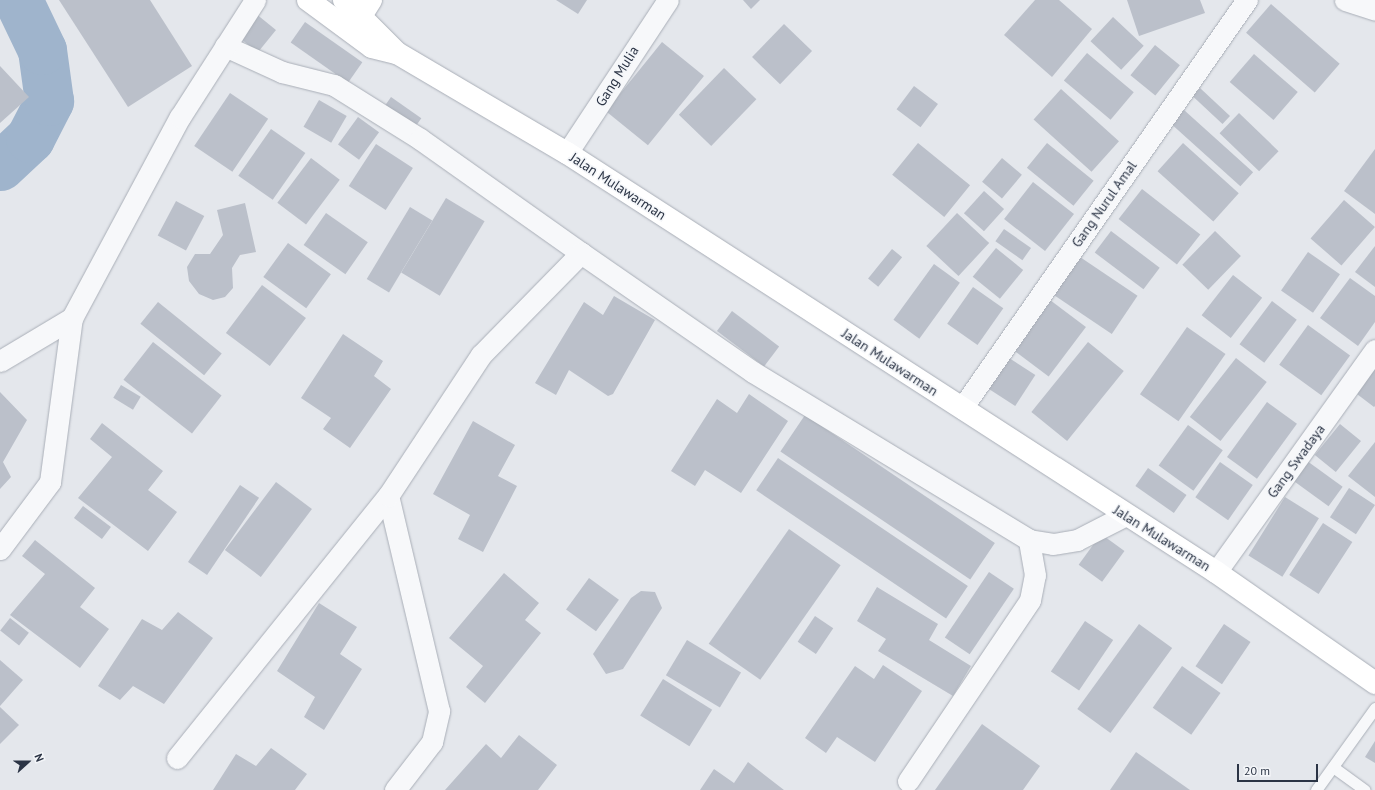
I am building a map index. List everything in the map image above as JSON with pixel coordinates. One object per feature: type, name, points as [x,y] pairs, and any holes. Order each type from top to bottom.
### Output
[{"type":"highway","name":"Jalan Mulawarman","points":[[308,0],[372,47],[397,53],[567,154],[962,408],[1124,516],[1216,572],[1375,684]]},
{"type":"highway","name":"Jalan Mulawarman","points":[[344,0],[366,8],[397,53]]},
{"type":"street","points":[[0,549],[50,482],[72,318],[180,117],[255,0]]},
{"type":"street","name":"Gang Mulia","points":[[567,154],[668,0]]},
{"type":"street","name":"Gang Nurul Amal","points":[[962,408],[1247,0]]},
{"type":"street","points":[[1345,0],[1375,10]]},
{"type":"street","points":[[226,46],[282,72],[334,85],[433,147],[580,253],[752,372],[1029,540],[1053,544],[1076,540],[1124,516]]},
{"type":"street","points":[[177,758],[388,496],[481,355],[580,253]]},
{"type":"street","points":[[0,361],[72,318]]},
{"type":"street","name":"Gang Swadaya","points":[[1216,572],[1375,350]]},
{"type":"street","points":[[388,496],[439,711],[432,742],[395,790]]},
{"type":"street","points":[[908,781],[1030,600],[1034,575],[1029,540]]},
{"type":"lane","points":[[1316,790],[1375,708]]},
{"type":"lane","points":[[1333,767],[1365,790]]},
{"type":"building","points":[[59,0],[150,0],[192,66],[128,107]]},
{"type":"building","points":[[556,0],[587,0],[578,14]]},
{"type":"building","points":[[743,0],[760,0],[751,9]]},
{"type":"building","points":[[1035,0],[1059,0],[1092,29],[1052,77],[1004,35]]},
{"type":"building","points":[[1127,0],[1200,0],[1205,13],[1139,36]]},
{"type":"building","points":[[1271,4],[1340,64],[1315,92],[1246,33]]},
{"type":"building","points":[[255,13],[276,30],[258,53],[237,36]]},
{"type":"building","points":[[1113,17],[1144,46],[1121,70],[1090,41]]},
{"type":"building","points":[[305,22],[362,62],[348,83],[291,42]]},
{"type":"building","points":[[784,24],[812,51],[780,84],[752,57]]},
{"type":"building","points":[[662,42],[704,76],[648,145],[606,111]]},
{"type":"building","points":[[1155,45],[1180,65],[1155,95],[1130,75]]},
{"type":"building","points":[[1087,53],[1134,92],[1111,120],[1064,81]]},
{"type":"building","points":[[1254,54],[1298,92],[1273,120],[1230,82]]},
{"type":"building","points":[[0,66],[29,97],[0,123]]},
{"type":"building","points":[[724,68],[756,99],[711,146],[679,115]]},
{"type":"building","points":[[914,86],[938,104],[921,127],[897,109]]},
{"type":"building","points":[[1200,88],[1230,116],[1222,124],[1192,96]]},
{"type":"building","points":[[1061,89],[1119,141],[1092,172],[1034,119]]},
{"type":"building","points":[[230,93],[268,119],[232,172],[194,146]]},
{"type":"building","points":[[391,97],[421,118],[412,132],[381,111]]},
{"type":"building","points":[[319,100],[347,116],[331,143],[304,127]]},
{"type":"building","points":[[1184,110],[1253,172],[1240,186],[1171,124]]},
{"type":"building","points":[[1239,113],[1279,151],[1259,171],[1220,133]]},
{"type":"building","points":[[358,117],[379,132],[359,160],[338,145]]},
{"type":"building","points":[[271,129],[305,153],[273,200],[238,176]]},
{"type":"building","points":[[918,143],[970,185],[944,217],[892,175]]},
{"type":"building","points":[[1047,143],[1094,181],[1073,206],[1027,168]]},
{"type":"building","points":[[1183,143],[1239,193],[1213,221],[1158,171]]},
{"type":"building","points":[[376,144],[413,168],[386,210],[349,186]]},
{"type":"building","points":[[1375,149],[1375,214],[1344,191]]},
{"type":"building","points":[[311,158],[340,180],[306,224],[277,203]]},
{"type":"building","points":[[1002,158],[1022,175],[1002,198],[982,182]]},
{"type":"building","points":[[1033,182],[1074,214],[1045,251],[1004,219]]},
{"type":"building","points":[[1142,189],[1200,235],[1177,265],[1119,219]]},
{"type":"building","points":[[984,191],[1004,209],[984,231],[964,213]]},
{"type":"building","points":[[446,198],[485,221],[440,296],[401,273]]},
{"type":"building","points":[[1344,200],[1375,227],[1341,265],[1311,238]]},
{"type":"building","points":[[176,201],[204,216],[186,250],[158,235]]},
{"type":"building","points":[[245,203],[256,252],[240,255],[232,268],[233,288],[225,297],[213,300],[199,294],[189,281],[187,267],[195,254],[210,254],[223,235],[217,210]]},
{"type":"building","points":[[410,207],[432,220],[389,292],[367,279]]},
{"type":"building","points":[[326,213],[368,242],[345,274],[304,245]]},
{"type":"building","points":[[957,213],[989,243],[958,276],[926,246]]},
{"type":"building","points":[[1004,229],[1031,248],[1022,260],[995,241]]},
{"type":"building","points":[[1111,231],[1160,268],[1143,289],[1095,253]]},
{"type":"building","points":[[1215,231],[1241,256],[1208,290],[1182,265]]},
{"type":"building","points":[[288,243],[331,274],[306,308],[263,277]]},
{"type":"building","points":[[1375,246],[1375,287],[1355,272]]},
{"type":"building","points":[[996,248],[1023,270],[1000,299],[973,277]]},
{"type":"building","points":[[892,249],[902,257],[878,287],[868,279]]},
{"type":"building","points":[[1308,252],[1340,274],[1313,313],[1281,291]]},
{"type":"building","points":[[1077,255],[1138,296],[1112,334],[1051,293]]},
{"type":"building","points":[[934,264],[960,283],[919,339],[893,320]]},
{"type":"building","points":[[1233,275],[1262,298],[1231,338],[1202,315]]},
{"type":"building","points":[[1350,278],[1375,296],[1375,322],[1358,346],[1320,318]]},
{"type":"building","points":[[262,285],[306,318],[270,366],[226,333]]},
{"type":"building","points":[[973,287],[1003,308],[977,345],[947,324]]},
{"type":"building","points":[[614,296],[655,320],[613,394],[608,396],[569,370],[556,395],[535,383],[584,302],[603,315]]},
{"type":"building","points":[[1046,297],[1086,327],[1049,377],[1009,347]]},
{"type":"building","points":[[1272,301],[1297,320],[1264,363],[1240,344]]},
{"type":"building","points":[[158,302],[222,354],[204,375],[140,324]]},
{"type":"building","points":[[732,311],[779,347],[764,366],[717,331]]},
{"type":"building","points":[[1308,325],[1350,356],[1321,395],[1279,365]]},
{"type":"building","points":[[1187,327],[1226,354],[1178,421],[1140,394]]},
{"type":"building","points":[[343,334],[383,361],[374,376],[391,389],[350,448],[323,429],[331,418],[301,398]]},
{"type":"building","points":[[153,342],[222,396],[192,433],[123,380]]},
{"type":"building","points":[[1088,342],[1124,371],[1067,441],[1031,412]]},
{"type":"building","points":[[1006,356],[1035,375],[1015,406],[986,387]]},
{"type":"building","points":[[1236,358],[1267,382],[1221,441],[1190,417]]},
{"type":"building","points":[[1375,367],[1375,406],[1374,407],[1353,391]]},
{"type":"building","points":[[121,385],[141,397],[133,410],[113,398]]},
{"type":"building","points":[[0,392],[27,420],[3,462],[11,477],[0,489]]},
{"type":"building","points":[[749,394],[788,421],[741,493],[705,470],[695,486],[671,471],[717,399],[737,413]]},
{"type":"building","points":[[1267,402],[1297,424],[1257,479],[1227,457]]},
{"type":"building","points":[[805,415],[995,543],[970,580],[780,451]]},
{"type":"building","points":[[473,421],[515,445],[498,476],[517,486],[483,552],[458,539],[470,515],[433,494]]},
{"type":"building","points":[[102,423],[163,471],[148,490],[177,512],[148,551],[78,498],[112,457],[90,439]]},
{"type":"building","points":[[1340,424],[1361,441],[1336,472],[1315,455]]},
{"type":"building","points":[[1188,425],[1223,450],[1193,491],[1159,465]]},
{"type":"building","points":[[1375,442],[1375,497],[1348,476]]},
{"type":"building","points":[[778,458],[968,586],[946,618],[756,490]]},
{"type":"building","points":[[1303,458],[1343,487],[1329,506],[1289,477]]},
{"type":"building","points":[[1220,462],[1253,485],[1228,520],[1195,497]]},
{"type":"building","points":[[1148,468],[1187,495],[1174,513],[1135,486]]},
{"type":"building","points":[[276,482],[312,509],[261,577],[225,550]]},
{"type":"building","points":[[240,485],[259,498],[207,575],[188,562]]},
{"type":"building","points":[[1349,488],[1375,505],[1356,534],[1330,517]]},
{"type":"building","points":[[1285,497],[1319,518],[1282,577],[1248,556]]},
{"type":"building","points":[[83,506],[111,527],[102,539],[74,518]]},
{"type":"building","points":[[1323,523],[1352,542],[1319,594],[1289,575]]},
{"type":"building","points":[[789,529],[841,565],[760,680],[709,644]]},
{"type":"building","points":[[1101,534],[1124,551],[1102,582],[1079,565]]},
{"type":"building","points":[[35,540],[95,588],[80,607],[109,629],[80,668],[10,615],[45,574],[22,556]]},
{"type":"building","points":[[989,572],[1014,589],[970,654],[945,637]]},
{"type":"building","points":[[504,573],[539,603],[525,620],[541,633],[485,703],[466,687],[483,666],[449,638]]},
{"type":"building","points":[[589,578],[619,600],[596,631],[566,610]]},
{"type":"building","points":[[877,587],[938,624],[929,640],[971,666],[953,696],[878,651],[886,639],[857,621]]},
{"type":"building","points":[[641,591],[655,592],[662,608],[623,669],[606,674],[593,654],[631,598]]},
{"type":"building","points":[[319,603],[357,627],[340,654],[362,669],[324,730],[304,717],[315,697],[277,671]]},
{"type":"building","points":[[178,612],[213,638],[164,704],[133,686],[120,700],[98,686],[142,619],[162,630]]},
{"type":"building","points":[[815,616],[833,628],[816,654],[798,642]]},
{"type":"building","points":[[10,618],[29,633],[19,645],[0,631]]},
{"type":"building","points":[[1085,621],[1113,640],[1079,691],[1051,672]]},
{"type":"building","points":[[1139,624],[1172,648],[1110,733],[1077,709]]},
{"type":"building","points":[[1224,624],[1251,642],[1222,684],[1195,666]]},
{"type":"building","points":[[687,640],[741,672],[720,708],[666,675]]},
{"type":"building","points":[[0,660],[23,680],[0,706]]},
{"type":"building","points":[[883,665],[922,691],[875,762],[837,737],[826,753],[805,738],[855,666],[874,679]]},
{"type":"building","points":[[1182,666],[1221,693],[1191,735],[1153,708]]},
{"type":"building","points":[[663,679],[712,710],[689,746],[640,715]]},
{"type":"building","points":[[0,707],[19,725],[0,744]]},
{"type":"building","points":[[982,724],[1040,766],[1023,790],[935,790]]},
{"type":"building","points":[[519,735],[557,765],[538,790],[445,790],[486,744],[501,758]]},
{"type":"building","points":[[1375,741],[1375,763],[1365,757]]},
{"type":"building","points":[[271,748],[307,774],[295,790],[213,790],[236,754],[256,766]]},
{"type":"building","points":[[1136,752],[1190,790],[1110,790]]},
{"type":"building","points":[[748,762],[784,790],[700,790],[714,769],[734,783]]},
{"type":"waterway","points":[[0,166],[30,138],[49,101],[42,50],[18,0]]}]
